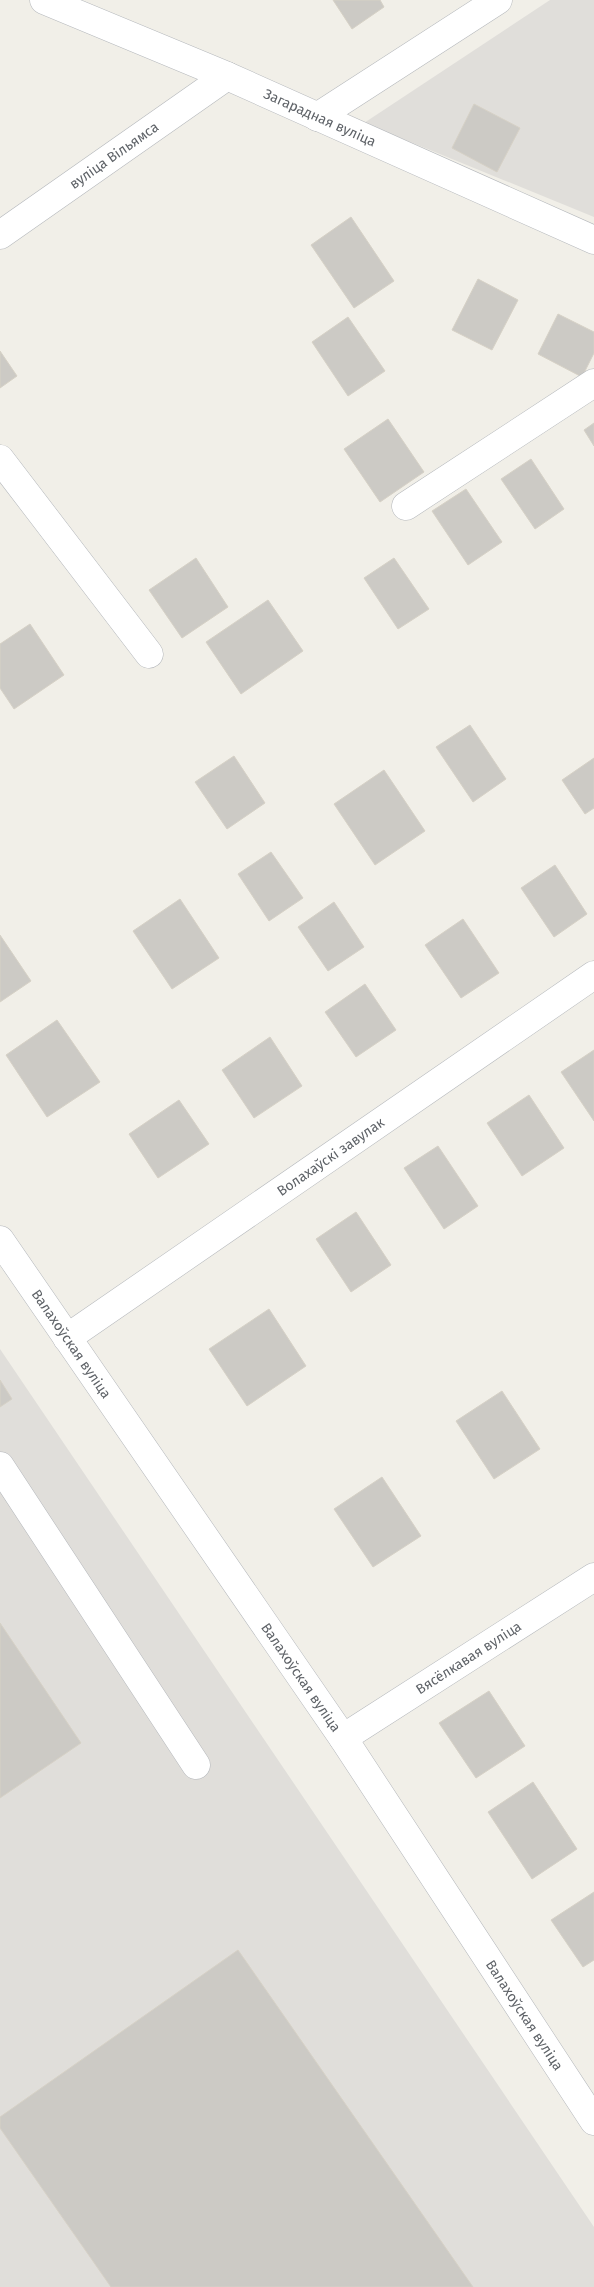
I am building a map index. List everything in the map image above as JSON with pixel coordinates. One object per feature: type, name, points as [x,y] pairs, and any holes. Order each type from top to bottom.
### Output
[{"type":"street","name":"Загарадная вуліца","points":[[44,0],[227,76],[594,240]]},
{"type":"street","points":[[317,117],[498,0]]},
{"type":"street","name":"вуліца Вільямса","points":[[0,234],[227,76]]},
{"type":"street","points":[[406,506],[594,383]]},
{"type":"street","points":[[0,459],[150,654]]},
{"type":"street","name":"Волахаўскі завулак","points":[[67,1338],[594,975]]},
{"type":"street","name":"Валахоўская вуліца","points":[[0,1240],[343,1738],[594,2121]]},
{"type":"street","points":[[0,1466],[196,1765]]},
{"type":"street","name":"Вясёлкавая вуліца","points":[[343,1738],[594,1577]]},
{"type":"shaded area","points":[[550,0],[594,0],[594,217],[364,123]]},
{"type":"shaded area","points":[[0,1349],[594,2227],[594,2287],[0,2287]]},
{"type":"building","points":[[333,0],[380,0],[384,7],[352,29]]},
{"type":"building","points":[[474,104],[520,128],[497,172],[452,148]]},
{"type":"building","points":[[351,217],[394,281],[354,308],[311,245]]},
{"type":"building","points":[[478,279],[518,300],[492,350],[452,330]]},
{"type":"building","points":[[558,314],[594,332],[594,353],[582,377],[538,354]]},
{"type":"building","points":[[348,317],[385,371],[348,396],[312,342]]},
{"type":"building","points":[[0,351],[17,376],[0,388]]},
{"type":"building","points":[[388,419],[424,472],[380,502],[344,449]]},
{"type":"building","points":[[594,423],[594,446],[584,430]]},
{"type":"building","points":[[531,459],[564,509],[535,529],[501,479]]},
{"type":"building","points":[[466,489],[502,542],[468,565],[432,511]]},
{"type":"building","points":[[196,558],[228,607],[182,638],[149,590]]},
{"type":"building","points":[[394,558],[429,609],[398,629],[364,578]]},
{"type":"building","points":[[268,600],[303,651],[241,694],[206,642]]},
{"type":"building","points":[[30,624],[64,675],[14,709],[0,688],[0,644]]},
{"type":"building","points":[[470,725],[506,779],[473,802],[436,747]]},
{"type":"building","points":[[234,756],[265,803],[227,829],[195,782]]},
{"type":"building","points":[[594,758],[594,808],[585,814],[562,780]]},
{"type":"building","points":[[384,770],[425,831],[375,865],[334,804]]},
{"type":"building","points":[[271,852],[303,898],[269,921],[238,874]]},
{"type":"building","points":[[555,865],[587,914],[554,937],[521,888]]},
{"type":"building","points":[[180,899],[219,958],[172,989],[133,931]]},
{"type":"building","points":[[334,902],[364,947],[328,971],[298,927]]},
{"type":"building","points":[[463,919],[499,973],[461,998],[425,945]]},
{"type":"building","points":[[0,935],[31,981],[0,1002]]},
{"type":"building","points":[[365,984],[396,1030],[356,1057],[325,1012]]},
{"type":"building","points":[[57,1020],[100,1082],[47,1117],[6,1055]]},
{"type":"building","points":[[270,1037],[302,1086],[254,1118],[222,1070]]},
{"type":"building","points":[[594,1050],[594,1121],[561,1072]]},
{"type":"building","points":[[529,1095],[564,1148],[522,1176],[487,1123]]},
{"type":"building","points":[[179,1100],[209,1144],[158,1178],[129,1134]]},
{"type":"building","points":[[438,1146],[478,1206],[444,1229],[404,1168]]},
{"type":"building","points":[[356,1212],[391,1265],[351,1292],[316,1239]]},
{"type":"building","points":[[269,1309],[306,1366],[247,1406],[209,1349]]},
{"type":"building","points":[[0,1380],[12,1399],[0,1407]]},
{"type":"building","points":[[502,1391],[540,1449],[494,1479],[456,1421]]},
{"type":"building","points":[[382,1477],[421,1536],[373,1567],[334,1509]]},
{"type":"building","points":[[0,1623],[81,1743],[0,1798]]},
{"type":"building","points":[[489,1691],[525,1746],[476,1778],[439,1723]]},
{"type":"building","points":[[533,1782],[577,1849],[532,1879],[488,1812]]},
{"type":"building","points":[[594,1892],[594,1960],[583,1967],[551,1920]]},
{"type":"building","points":[[238,1950],[473,2287],[111,2287],[0,2128],[0,2117]]}]
